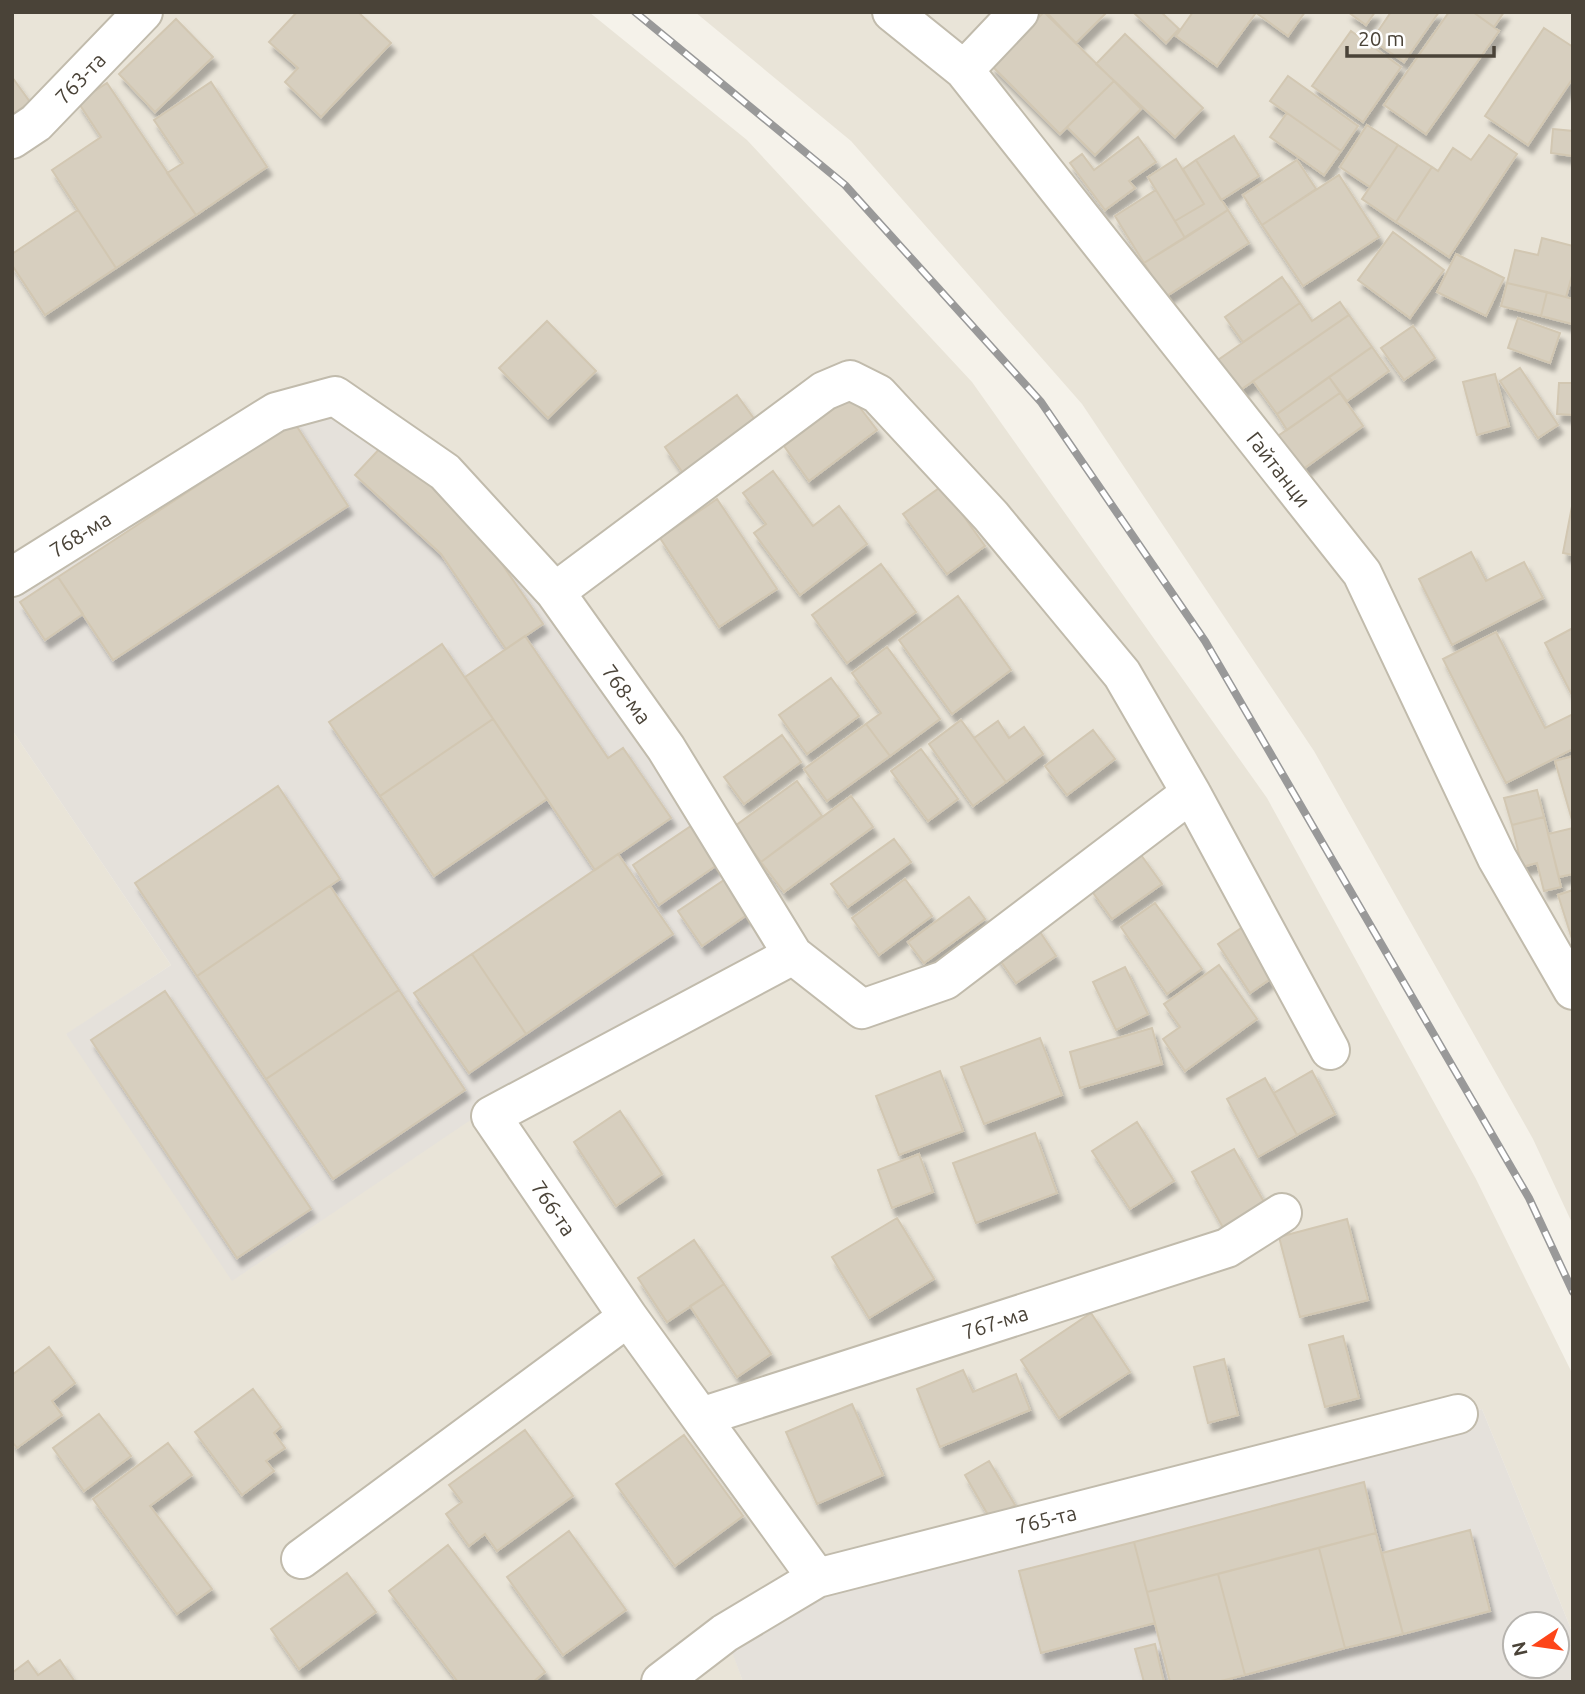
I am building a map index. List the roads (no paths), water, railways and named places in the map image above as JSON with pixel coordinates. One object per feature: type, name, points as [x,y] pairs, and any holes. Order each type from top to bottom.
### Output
[{"type":"street","name":"763-та","points":[[12,139],[36,122],[143,12]]},
{"type":"street","name":"Гайтанци","points":[[892,12],[964,69],[1362,573],[1497,858],[1573,990]]},
{"type":"street","points":[[964,69],[1019,12]]},
{"type":"street","points":[[555,592],[824,391],[850,380],[878,394],[962,485],[1122,674],[1191,793],[1330,1050]]},
{"type":"street","name":"768-ма","points":[[12,577],[276,412],[335,396],[445,472],[555,592],[666,748],[793,955],[862,1009],[945,980],[1191,793]]},
{"type":"street","name":"766-та","points":[[793,955],[491,1116],[628,1318],[817,1578]]},
{"type":"street","name":"767-ма","points":[[701,1417],[1227,1248],[1282,1213]]},
{"type":"street","points":[[301,1559],[628,1318]]},
{"type":"street","name":"765-та","points":[[661,1682],[725,1633],[817,1578],[1458,1414]]},
{"type":"railway","points":[[635,12],[845,185],[1041,402],[1205,641],[1529,1198],[1573,1292]]}]
